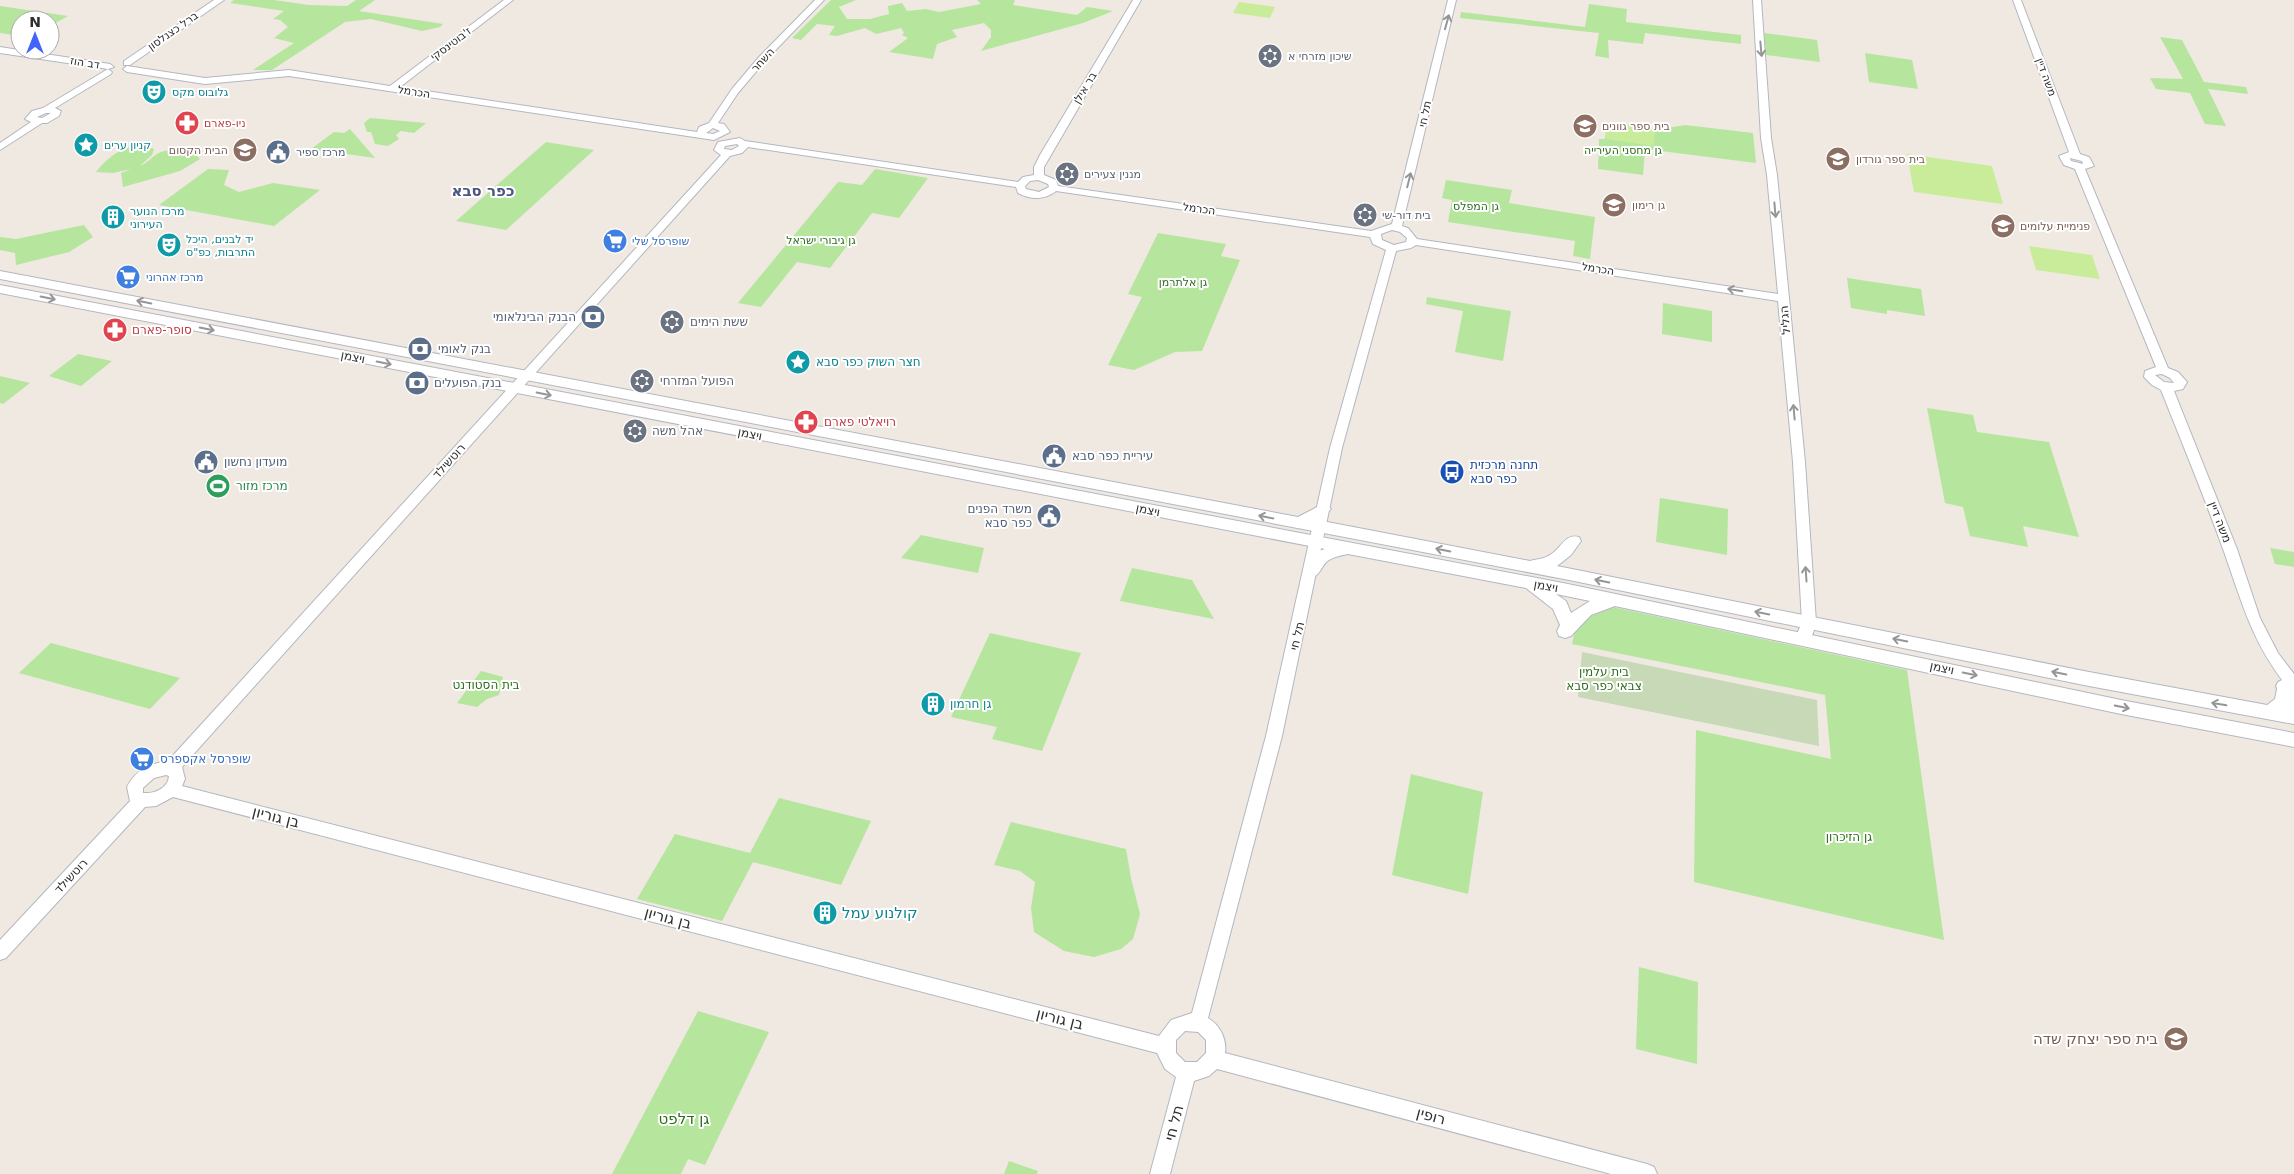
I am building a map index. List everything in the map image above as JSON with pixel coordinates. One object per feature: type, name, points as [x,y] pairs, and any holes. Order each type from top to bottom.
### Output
[{"type":"main road","name":"ויצמן","points":[[0,275],[1318,526],[1525,574],[1618,600],[2130,709],[2294,740]]},
{"type":"main road","name":"ויצמן","points":[[0,289],[1316,542],[1525,574],[1809,622],[2128,687],[2294,717]]},
{"type":"main road","points":[[1300,523],[1323,508]]},
{"type":"main road","points":[[1572,541],[1561,558],[1525,574],[1560,605],[1566,625],[1583,611],[1593,606],[1618,600]]},
{"type":"main road","points":[[1311,572],[1317,561],[1329,552],[1354,549]]},
{"type":"main road","points":[[2267,712],[2276,709],[2281,704],[2289,687]]},
{"type":"street","name":"ברל כצנלסון","points":[[127,66],[220,0]]},
{"type":"street","name":"ז'בוטינסקי","points":[[393,88],[509,0]]},
{"type":"street","name":"השחר","points":[[705,136],[702,129],[712,125],[724,105],[755,67],[820,0]]},
{"type":"street","name":"בר אילן","points":[[1039,177],[1039,167],[1042,161],[1137,0]]},
{"type":"street","name":"תל חי","points":[[1397,228],[1452,0]]},
{"type":"street","name":"הגליל","points":[[1757,0],[1766,138],[1772,175],[1799,462],[1809,622],[1807,632],[1802,639]]},
{"type":"street","name":"משה דיין","points":[[2017,0],[2075,155],[2086,159],[2090,164],[2087,167],[2079,167],[2163,370],[2154,371],[2150,374],[2152,380],[2166,387],[2220,523],[2253,618],[2289,687],[2294,710]]},
{"type":"street","name":"דב הוז","points":[[0,50],[112,70]]},
{"type":"street","points":[[35,121],[30,118],[33,114],[51,110],[112,70],[127,66]]},
{"type":"street","name":"הכרמל","points":[[127,66],[205,81],[289,73],[705,136]]},
{"type":"street","points":[[0,139],[35,121]]},
{"type":"street","points":[[0,147],[35,121]]},
{"type":"street","points":[[712,125],[721,126],[725,132],[740,142],[1020,185],[1027,179],[1039,177],[1049,179],[1054,188],[1048,193],[1036,196],[1026,194],[1020,188],[1020,185]]},
{"type":"street","points":[[705,136],[718,136],[725,132]]},
{"type":"street","points":[[705,136],[724,149]]},
{"type":"street","name":"רוטשילד","points":[[170,768],[527,375],[724,149],[741,150],[740,142]]},
{"type":"street","name":"הכרמל","points":[[1054,188],[1375,235]]},
{"type":"street","points":[[1385,228],[1397,228],[1409,233],[1412,241],[1407,246],[1392,248],[1377,242],[1375,235],[1385,228]]},
{"type":"street","name":"הכרמל","points":[[1412,241],[1783,298]]},
{"type":"street","name":"תל חי","points":[[1198,1023],[1274,736],[1311,572],[1318,526],[1336,448],[1392,248]]},
{"type":"street","points":[[170,768],[177,772],[178,777],[171,790],[151,801],[142,800],[136,797],[134,793],[139,781],[151,772],[170,768]]},
{"type":"street","name":"בן גוריון","points":[[171,790],[1165,1046]]},
{"type":"street","name":"רוטשילד","points":[[0,952],[142,800]]},
{"type":"street","points":[[1198,1023],[1207,1027],[1213,1033],[1217,1050],[1214,1059],[1204,1069],[1187,1072],[1172,1063],[1165,1046],[1168,1036],[1180,1024],[1198,1023]]},
{"type":"street","name":"רופין","points":[[1214,1059],[1647,1174]]},
{"type":"street","name":"תל חי","points":[[1160,1174],[1187,1072]]},
{"type":"green space","points":[[234,0],[274,0],[309,5],[347,6],[356,0],[375,0],[359,11],[443,24],[440,27],[422,31],[371,19],[345,22],[272,70],[253,70],[294,43],[274,38],[288,27],[280,20],[273,19],[284,11],[230,3]]},
{"type":"green space","points":[[831,0],[856,0],[839,7],[847,19],[870,19],[889,14],[888,6],[902,3],[907,11],[926,9],[939,12],[981,4],[977,0],[1015,0],[1013,5],[1077,15],[1087,7],[1113,11],[1083,23],[981,51],[991,37],[991,30],[984,23],[952,30],[957,37],[937,44],[933,59],[889,52],[908,38],[902,35],[904,33],[901,28],[876,34],[865,28],[837,36],[829,35],[835,26],[817,24],[801,40],[792,38]]},
{"type":"green space","points":[[1239,2],[1275,7],[1270,18],[1233,13]]},
{"type":"green space","points":[[1589,4],[1627,9],[1626,22],[1741,35],[1741,44],[1645,33],[1643,44],[1608,40],[1609,58],[1595,56],[1599,33],[1460,18],[1461,12],[1585,27]]},
{"type":"green space","points":[[0,6],[27,10],[10,10],[10,34],[0,33]]},
{"type":"green space","points":[[60,15],[68,16],[60,20]]},
{"type":"green space","points":[[1764,33],[1817,40],[1820,62],[1766,55]]},
{"type":"green space","points":[[2160,37],[2182,40],[2204,82],[2246,87],[2248,94],[2208,89],[2226,126],[2205,124],[2190,93],[2156,89],[2150,78],[2183,79]]},
{"type":"green space","points":[[1865,53],[1912,60],[1918,89],[1869,82]]},
{"type":"green space","points":[[370,118],[426,123],[414,133],[401,131],[396,135],[399,139],[388,146],[375,144],[371,132],[367,132],[364,123]]},
{"type":"green space","name":"גן מחסני העירייה","points":[[1607,122],[1661,129],[1685,125],[1753,133],[1756,163],[1645,149],[1643,175],[1598,169],[1599,139],[1605,139]]},
{"type":"green space","points":[[1607,123],[1655,130],[1654,146],[1606,139]]},
{"type":"green space","points":[[350,129],[375,158],[311,149],[334,132],[344,133]]},
{"type":"green space","points":[[546,142],[594,150],[506,230],[456,221]]},
{"type":"green space","points":[[141,145],[154,149],[152,155],[140,166],[158,153],[171,150],[187,151],[200,159],[180,171],[123,187],[121,173],[131,169],[113,173],[96,172],[116,153]]},
{"type":"green space","points":[[1907,154],[1992,166],[2003,204],[1914,192]]},
{"type":"green space","points":[[208,169],[229,170],[224,185],[239,192],[273,183],[320,190],[274,226],[159,205]]},
{"type":"green space","name":"גן גיבורי ישראל","points":[[875,169],[928,178],[899,218],[872,213],[830,268],[797,262],[761,307],[738,303],[838,182],[862,185]]},
{"type":"green space","name":"גן המפלס","points":[[1446,180],[1512,190],[1509,203],[1595,217],[1590,259],[1573,256],[1575,241],[1448,222],[1452,200],[1442,198]]},
{"type":"green space","points":[[84,225],[93,237],[69,252],[16,265],[15,253],[0,250],[0,237],[16,239]]},
{"type":"green space","name":"גן אלתרמן","points":[[1158,233],[1226,244],[1221,256],[1240,260],[1202,351],[1175,352],[1134,370],[1108,365],[1142,297],[1128,294]]},
{"type":"green space","points":[[2029,246],[2092,255],[2100,279],[2036,270]]},
{"type":"green space","points":[[1847,278],[1921,289],[1925,316],[1887,310],[1887,314],[1851,308]]},
{"type":"green space","points":[[1427,297],[1511,311],[1503,361],[1455,352],[1463,311],[1426,304]]},
{"type":"green space","points":[[1663,303],[1712,311],[1712,342],[1662,334]]},
{"type":"green space","points":[[78,354],[112,361],[81,386],[49,376]]},
{"type":"green space","points":[[0,376],[30,383],[3,404],[0,403]]},
{"type":"green space","points":[[1927,408],[1973,415],[1977,432],[2049,442],[2079,537],[2023,526],[2028,547],[1970,536],[1963,507],[1945,503]]},
{"type":"green space","points":[[1660,498],[1728,509],[1727,555],[1656,542]]},
{"type":"green space","points":[[921,535],[984,548],[978,573],[901,558]]},
{"type":"green space","points":[[2270,548],[2294,552],[2294,567],[2275,564]]},
{"type":"green space","points":[[1132,568],[1192,580],[1214,619],[1120,601]]},
{"type":"green space","name":"גן הזיכרון","points":[[1613,607],[1907,670],[1944,940],[1694,882],[1696,730],[1831,759],[1825,695],[1572,644],[1577,622]]},
{"type":"green space","points":[[990,633],[1081,653],[1042,751],[992,739],[997,727],[951,717]]},
{"type":"green space","points":[[51,643],[180,678],[150,709],[19,673]]},
{"type":"green space","name":"בית עלמין צבאי כפר סבא","points":[[1582,652],[1817,700],[1819,746],[1578,697]]},
{"type":"green space","name":"בית הסטודנט","points":[[481,671],[503,677],[499,695],[487,699],[477,707],[457,703]]},
{"type":"green space","points":[[1411,774],[1483,792],[1468,894],[1392,875]]},
{"type":"green space","points":[[779,798],[871,821],[841,885],[753,862],[722,921],[637,899],[675,834],[750,853]]},
{"type":"green space","points":[[1011,822],[1126,849],[1140,914],[1133,939],[1121,949],[1094,957],[1064,951],[1034,932],[1031,908],[1035,882],[1020,871],[994,865]]},
{"type":"green space","points":[[1639,967],[1698,982],[1697,1064],[1636,1049]]},
{"type":"green space","name":"גן דלפט","points":[[698,1011],[769,1032],[705,1165],[688,1159],[681,1174],[612,1174]]},
{"type":"green space","points":[[1009,1161],[1038,1171],[1037,1174],[1004,1174]]},
{"type":"place","name":"שיכון מזרחי א","points":[[1270,56]]},
{"type":"place","name":"גלובוס מקס","points":[[154,92]]},
{"type":"place","name":"ניו-פארם","points":[[187,123]]},
{"type":"place","name":"בית ספר גוונים","points":[[1585,126]]},
{"type":"place","name":"קניון ערים","points":[[86,145]]},
{"type":"place","name":"הבית הקסום","points":[[245,150]]},
{"type":"place","name":"מרכז ספיר","points":[[278,152]]},
{"type":"place","name":"בית ספר גורדון","points":[[1838,159]]},
{"type":"place","name":"מננין צעירים","points":[[1067,174]]},
{"type":"place","name":"גן רימון","points":[[1614,205]]},
{"type":"place","name":"בית דור-שי","points":[[1365,215]]},
{"type":"place","name":"מרכז הנוער העירוני","points":[[113,217]]},
{"type":"place","name":"פנימיית עלומים","points":[[2003,226]]},
{"type":"place","name":"שופרסל שלי","points":[[615,241]]},
{"type":"place","name":"יד לבנים, היכל התרבות, כפ\"ס","points":[[169,245]]},
{"type":"place","name":"מרכז אהרוני","points":[[128,277]]},
{"type":"place","name":"הבנק הבינלאומי","points":[[593,317]]},
{"type":"place","name":"ששת הימים","points":[[672,322]]},
{"type":"place","name":"סופר-פארם","points":[[115,330]]},
{"type":"place","name":"בנק לאומי","points":[[420,349]]},
{"type":"place","name":"חצר השוק כפר סבא","points":[[798,362]]},
{"type":"place","name":"הפועל המזרחי","points":[[642,381]]},
{"type":"place","name":"בנק הפועלים","points":[[417,383]]},
{"type":"place","name":"רויאלטי פארם","points":[[806,422]]},
{"type":"place","name":"אהל משה","points":[[635,431]]},
{"type":"place","name":"עיריית כפר סבא","points":[[1054,456]]},
{"type":"place","name":"מועדון נחשון","points":[[206,462]]},
{"type":"place","name":"תחנה מרכזית כפר סבא","points":[[1452,472]]},
{"type":"place","name":"מרכז מזור","points":[[218,486]]},
{"type":"place","name":"משרד הפנים כפר סבא","points":[[1049,516]]},
{"type":"place","name":"גן חרמון","points":[[933,704]]},
{"type":"place","name":"שופרסל אקספרס","points":[[142,759]]},
{"type":"place","name":"קולנוע עמל","points":[[825,913]]},
{"type":"place","name":"בית ספר יצחק שדה","points":[[2176,1039]]},
{"type":"district","name":"כפר סבא","points":[[483,191]]}]
